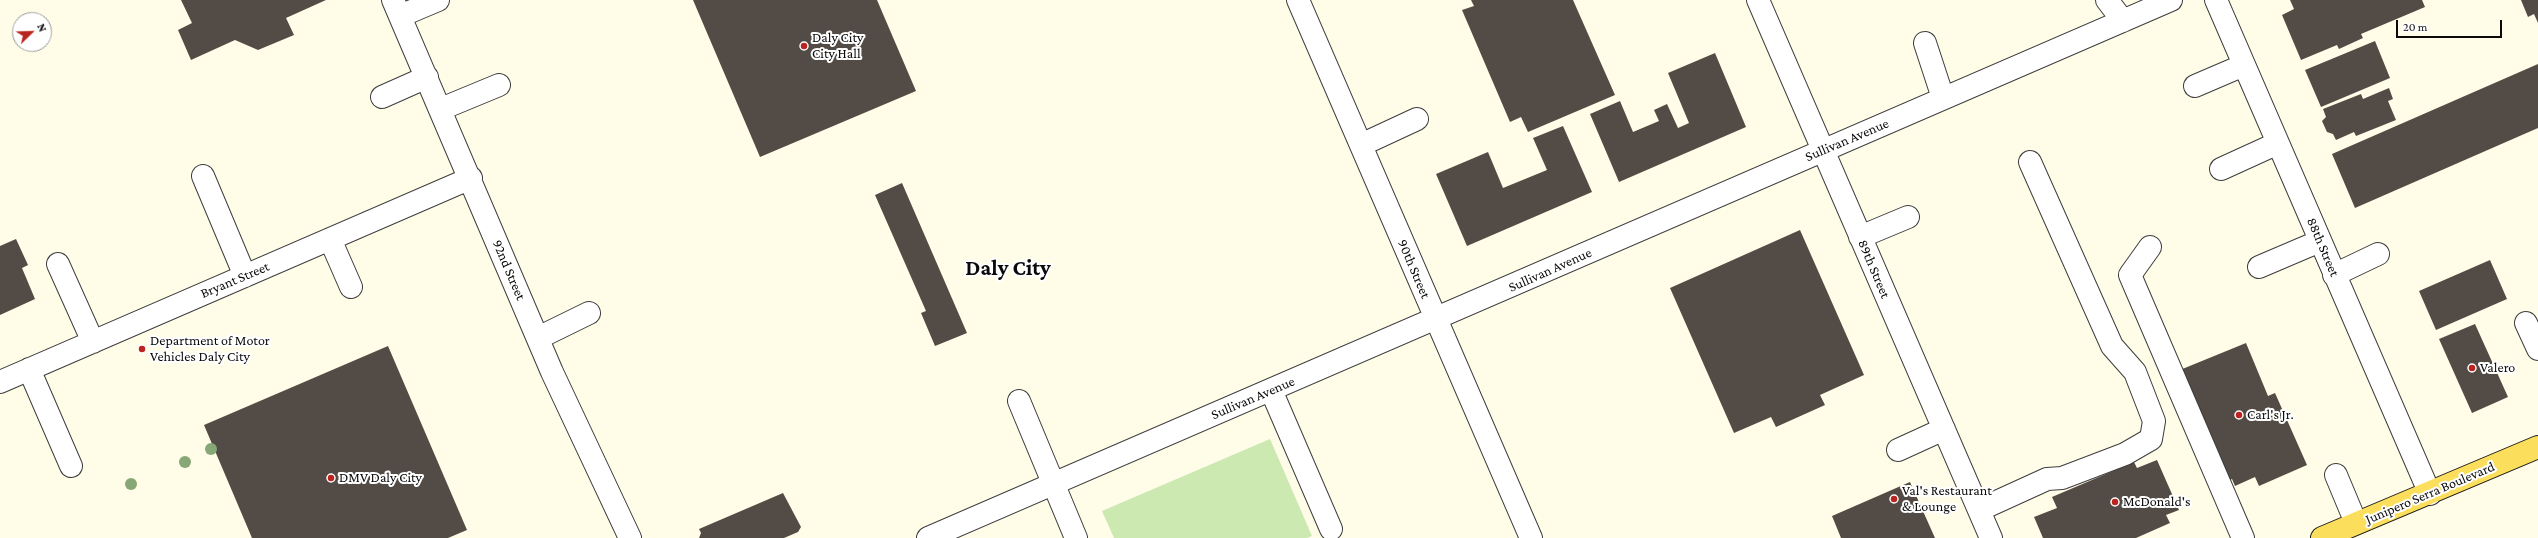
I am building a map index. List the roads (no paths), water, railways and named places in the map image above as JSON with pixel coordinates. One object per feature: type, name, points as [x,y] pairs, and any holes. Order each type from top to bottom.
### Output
[{"type":"main road","name":"Junipero Serra Boulevard","points":[[2322,538],[2430,494],[2538,447]]},
{"type":"street","points":[[397,8],[438,0]]},
{"type":"street","name":"90th Street","points":[[1298,0],[1531,538]]},
{"type":"street","name":"89th Street","points":[[1758,0],[1991,538]]},
{"type":"street","points":[[2107,0],[2122,21]]},
{"type":"street","name":"Sullivan Avenue","points":[[928,538],[1436,320],[1823,150],[2171,0]]},
{"type":"street","name":"88th Street","points":[[2216,0],[2430,494]]},
{"type":"street","name":"92nd Street","points":[[397,8],[538,338],[630,538]]},
{"type":"street","points":[[1925,43],[1943,98]]},
{"type":"street","points":[[2195,86],[2244,65]]},
{"type":"street","points":[[382,97],[427,77]]},
{"type":"street","points":[[441,109],[499,84]]},
{"type":"street","points":[[1361,145],[1417,119]]},
{"type":"street","points":[[2220,169],[2278,143]]},
{"type":"street","points":[[1979,510],[2047,479],[2062,478],[2126,454],[2151,439],[2154,421],[2135,372],[2112,346],[2030,162]]},
{"type":"street","points":[[203,176],[245,276]]},
{"type":"street","name":"Bryant Street","points":[[0,382],[470,178]]},
{"type":"street","points":[[1860,237],[1908,217]]},
{"type":"street","points":[[330,239],[351,287]]},
{"type":"street","points":[[2259,267],[2320,241]]},
{"type":"street","points":[[2150,247],[2130,275],[2243,538]]},
{"type":"street","points":[[2334,275],[2378,254]]},
{"type":"street","points":[[58,264],[93,342]]},
{"type":"street","points":[[538,338],[588,313]]},
{"type":"street","points":[[2526,323],[2538,349]]},
{"type":"street","points":[[30,369],[71,466]]},
{"type":"street","points":[[1271,390],[1331,529]]},
{"type":"street","points":[[1019,401],[1076,538]]},
{"type":"street","points":[[1898,450],[1944,429]]},
{"type":"street","points":[[2336,475],[2356,524]]},
{"type":"place","name":"Daly City City Hall","points":[[804,46]]},
{"type":"place","name":"Department of Motor Vehicles Daly City","points":[[142,349]]},
{"type":"place","name":"Valero","points":[[2472,368]]},
{"type":"place","name":"Carl's Jr.","points":[[2239,415]]},
{"type":"place","name":"DMV Daly City","points":[[331,478]]},
{"type":"place","name":"Val's Restaurant & Lounge","points":[[1894,499]]},
{"type":"place","name":"McDonald's","points":[[2115,502]]},
{"type":"district","name":"Daly City","points":[[1008,268]]}]
